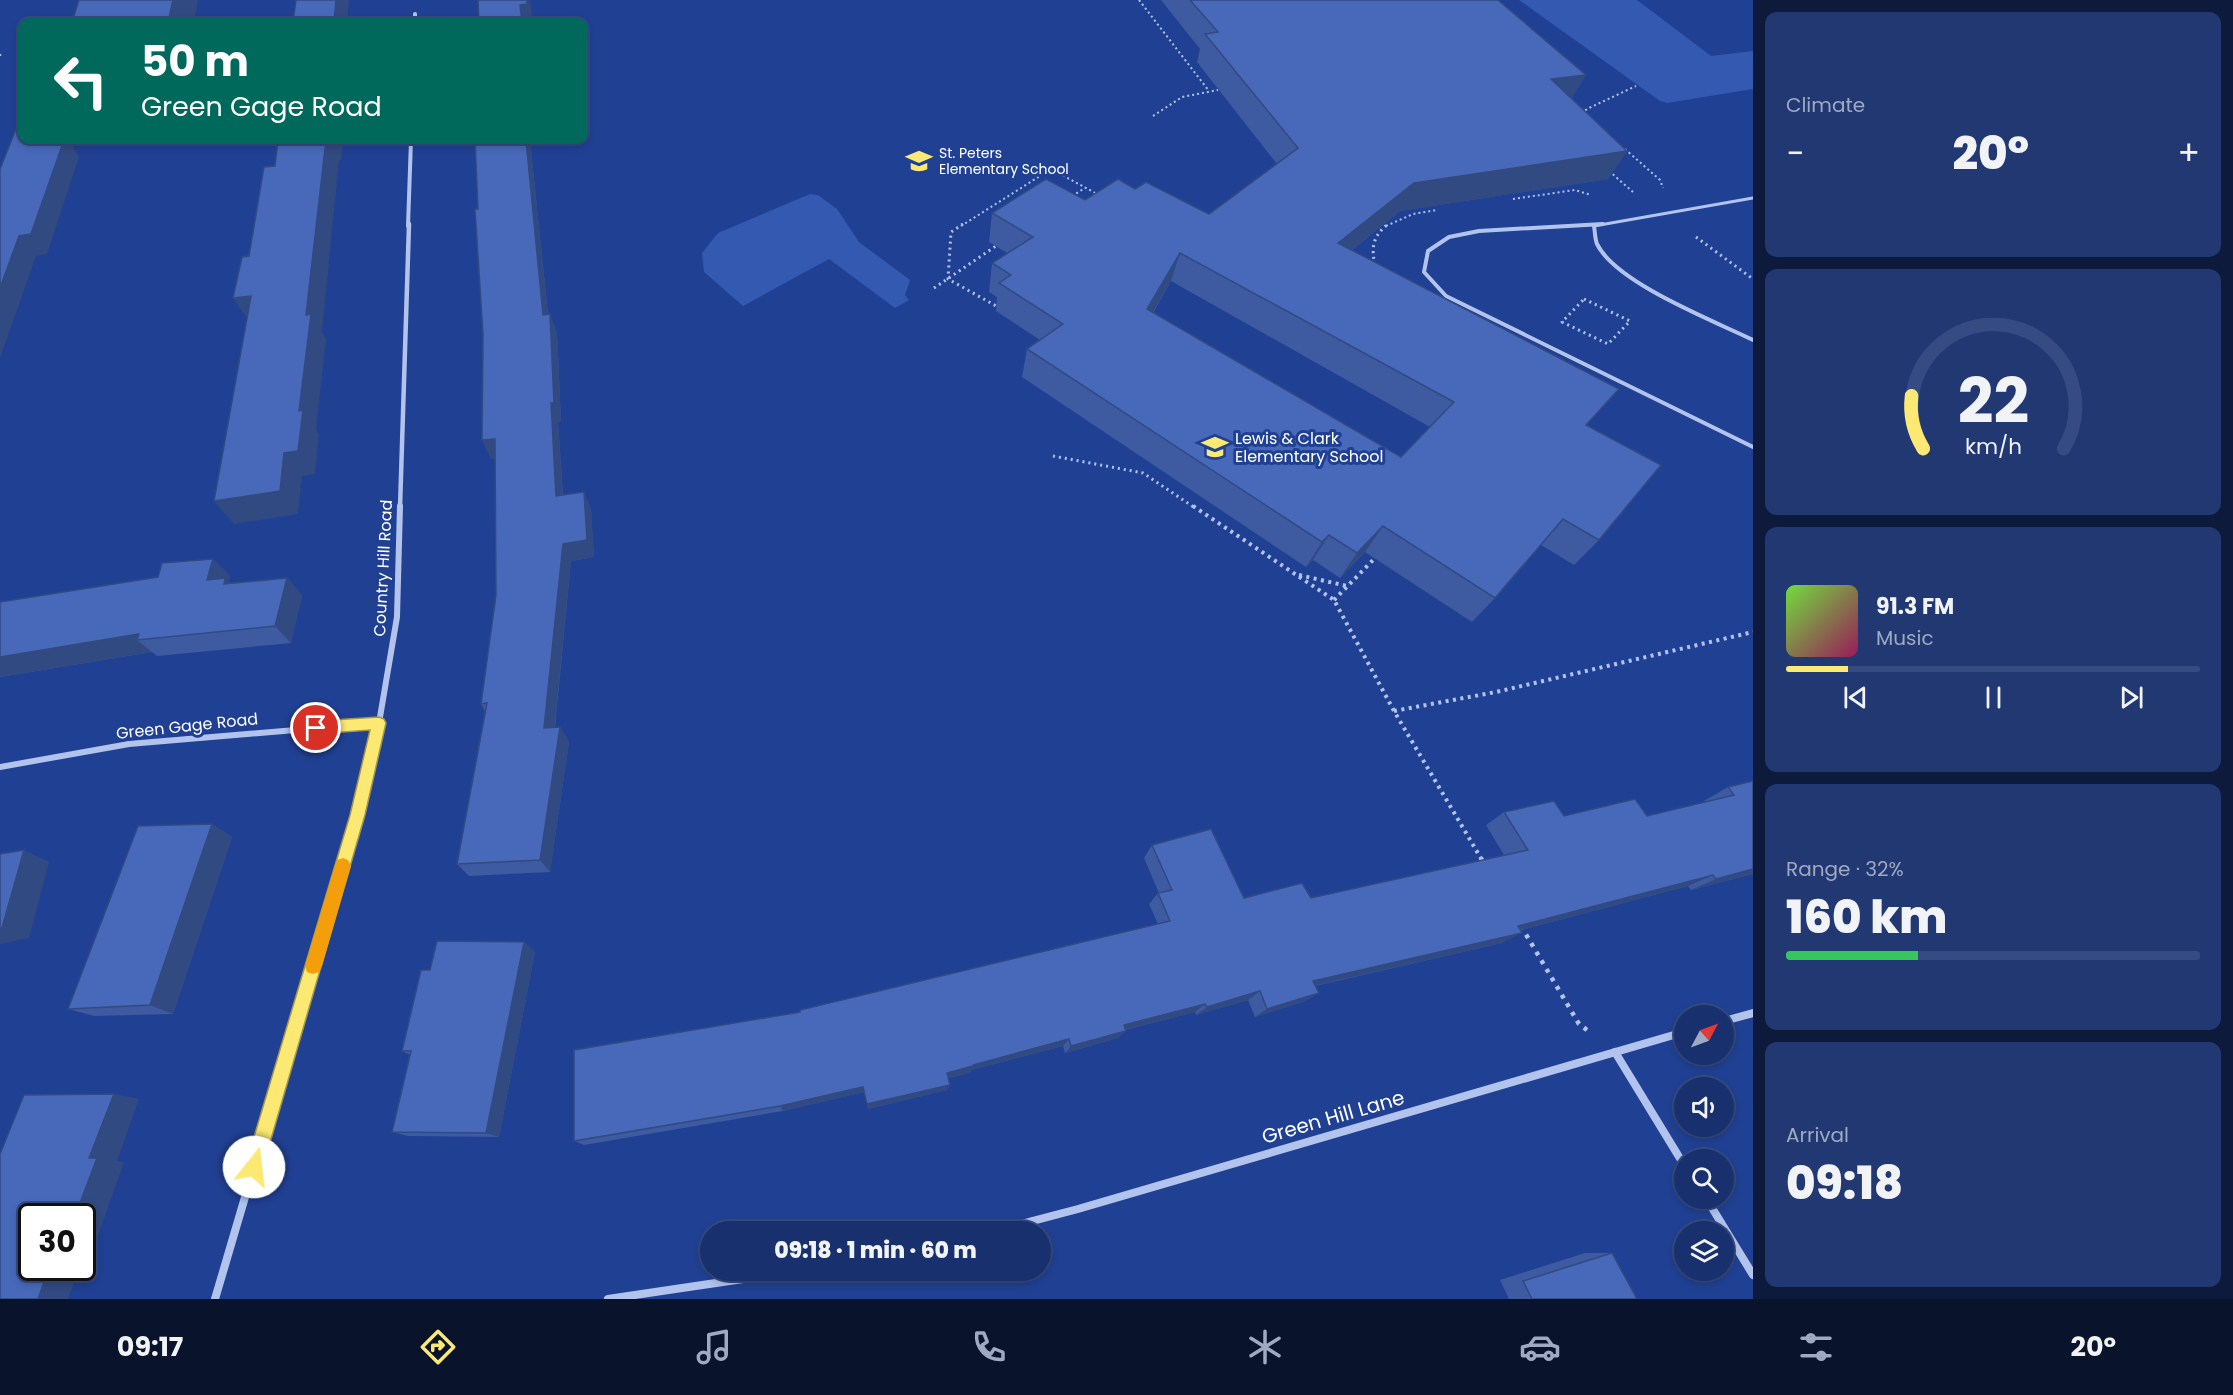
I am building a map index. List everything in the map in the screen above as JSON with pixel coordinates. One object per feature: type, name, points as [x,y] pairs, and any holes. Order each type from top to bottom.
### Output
[{"type":"street","name":"Country Hill Road","points":[[215,1299],[358,815],[379,723],[397,617],[411,144]]},
{"type":"street","name":"Green Gage Road","points":[[0,767],[129,744],[379,723]]},
{"type":"street","points":[[1734,1018],[1753,1013]]},
{"type":"street","name":"Green Hill Lane","points":[[1033,1221],[1674,1035]]},
{"type":"street","points":[[1615,1052],[1674,1149]]},
{"type":"street","points":[[1713,1209],[1753,1275]]},
{"type":"street","points":[[608,1299],[730,1281]]},
{"type":"lane","points":[[1753,198],[1594,226],[1479,231],[1449,237],[1428,250],[1424,272],[1446,296],[1753,447]]},
{"type":"lane","points":[[1594,226],[1597,244],[1618,269],[1668,298],[1753,340]]},
{"type":"path","points":[[1139,0],[1209,91]]},
{"type":"path","points":[[0,54],[1,58]]},
{"type":"path","points":[[1593,120],[1584,111],[1636,86]]},
{"type":"path","points":[[1153,116],[1182,97],[1218,90]]},
{"type":"path","points":[[1621,146],[1660,180],[1663,184],[1660,191]]},
{"type":"path","points":[[1604,166],[1635,195],[1625,196]]},
{"type":"path","points":[[948,279],[951,232],[1051,169],[1105,198]]},
{"type":"path","points":[[1067,200],[1085,188]]},
{"type":"path","points":[[1509,200],[1515,206]]},
{"type":"path","points":[[1690,232],[1753,279]]},
{"type":"path","points":[[934,288],[996,246]]},
{"type":"path","points":[[948,279],[1000,308]]},
{"type":"path","points":[[1584,299],[1630,321],[1608,344],[1562,322],[1584,299]]},
{"type":"path","points":[[1053,456],[1143,473],[1334,600],[1394,711],[1483,862]]},
{"type":"path","points":[[1334,600],[1375,558]]},
{"type":"path","points":[[1295,574],[1348,586]]},
{"type":"path","points":[[1394,711],[1496,692],[1753,632]]},
{"type":"path","points":[[1519,923],[1579,1024],[1615,1052]]},
{"type":"shaded area","points":[[1519,0],[1637,0],[1711,56],[1753,51],[1753,89],[1667,103],[1660,101]]},
{"type":"shaded area","points":[[810,194],[818,195],[837,209],[859,242],[910,280],[905,295],[909,300],[895,308],[829,259],[743,306],[704,272],[702,253],[718,233]]},
{"type":"building","points":[[79,0],[173,0],[169,18],[73,18]]},
{"type":"building","points":[[296,0],[336,0],[334,18],[294,18]]},
{"type":"building","points":[[478,0],[527,0],[527,4],[520,5],[522,18],[479,18]]},
{"type":"building","points":[[1190,0],[1498,0],[1586,75],[1551,79],[1627,151],[1414,183],[1338,243],[1619,389],[1586,425],[1661,465],[1599,540],[1563,519],[1495,598],[1383,526],[1357,553],[1329,535],[1322,542],[1027,349],[1063,324],[999,283],[1011,275],[992,263],[1033,237],[992,213],[1046,179],[1085,200],[1118,179],[1135,189],[1146,182],[1209,214],[1298,148],[1205,34],[1218,32]],"holes":[[[1180,253],[1454,402],[1401,457],[1147,309]]]},
{"type":"building","points":[[18,124],[18,144],[63,144],[31,234],[19,236],[0,288],[0,169]]},
{"type":"building","points":[[278,144],[326,144],[306,315],[311,314],[299,411],[303,410],[298,451],[284,453],[280,491],[214,501],[251,296],[233,298],[242,257],[249,256],[264,167],[275,166]]},
{"type":"building","points":[[475,144],[526,144],[543,315],[550,314],[554,403],[551,403],[556,496],[584,492],[587,540],[563,544],[544,728],[560,727],[540,860],[457,864],[487,703],[481,704],[496,595],[495,439],[482,440],[483,335],[475,209],[478,209]]},
{"type":"building","points":[[213,559],[207,580],[225,578],[224,584],[287,578],[275,626],[137,640],[139,634],[0,657],[0,602],[158,577],[162,563]]},
{"type":"building","points":[[1753,781],[1753,869],[1716,879],[1713,875],[1518,926],[1522,933],[1313,981],[1319,993],[1267,1009],[1260,991],[1207,1007],[1205,1004],[1124,1025],[1126,1031],[1071,1046],[1069,1039],[947,1073],[950,1085],[867,1104],[863,1087],[780,1106],[574,1141],[574,1050],[800,1012],[800,1010],[1170,921],[1158,893],[1172,890],[1152,845],[1211,829],[1244,898],[1302,883],[1311,898],[1528,850],[1504,812],[1554,801],[1564,816],[1635,799],[1647,816],[1734,795],[1728,787]]},
{"type":"building","points":[[212,824],[150,1005],[68,1009],[138,826]]},
{"type":"building","points":[[24,850],[2,928],[0,928],[0,854]]},
{"type":"building","points":[[437,941],[524,942],[486,1133],[392,1132],[411,1051],[402,1051],[421,970],[430,970]]},
{"type":"building","points":[[114,1094],[89,1158],[97,1158],[80,1203],[18,1203],[18,1281],[44,1281],[38,1299],[0,1299],[0,1154],[24,1095]]},
{"type":"building","points":[[1612,1253],[1637,1299],[1532,1299],[1523,1281]]},
{"type":"slow traffic","points":[[313,966],[343,866]]},
{"type":"place","name":"St. Peters Elementary School","points":[[919,161]]},
{"type":"place","name":"Lewis & Clark Elementary School","points":[[1215,447]]},
{"type":"route","points":[[254,1167],[358,815],[379,723],[316,728]]}]
